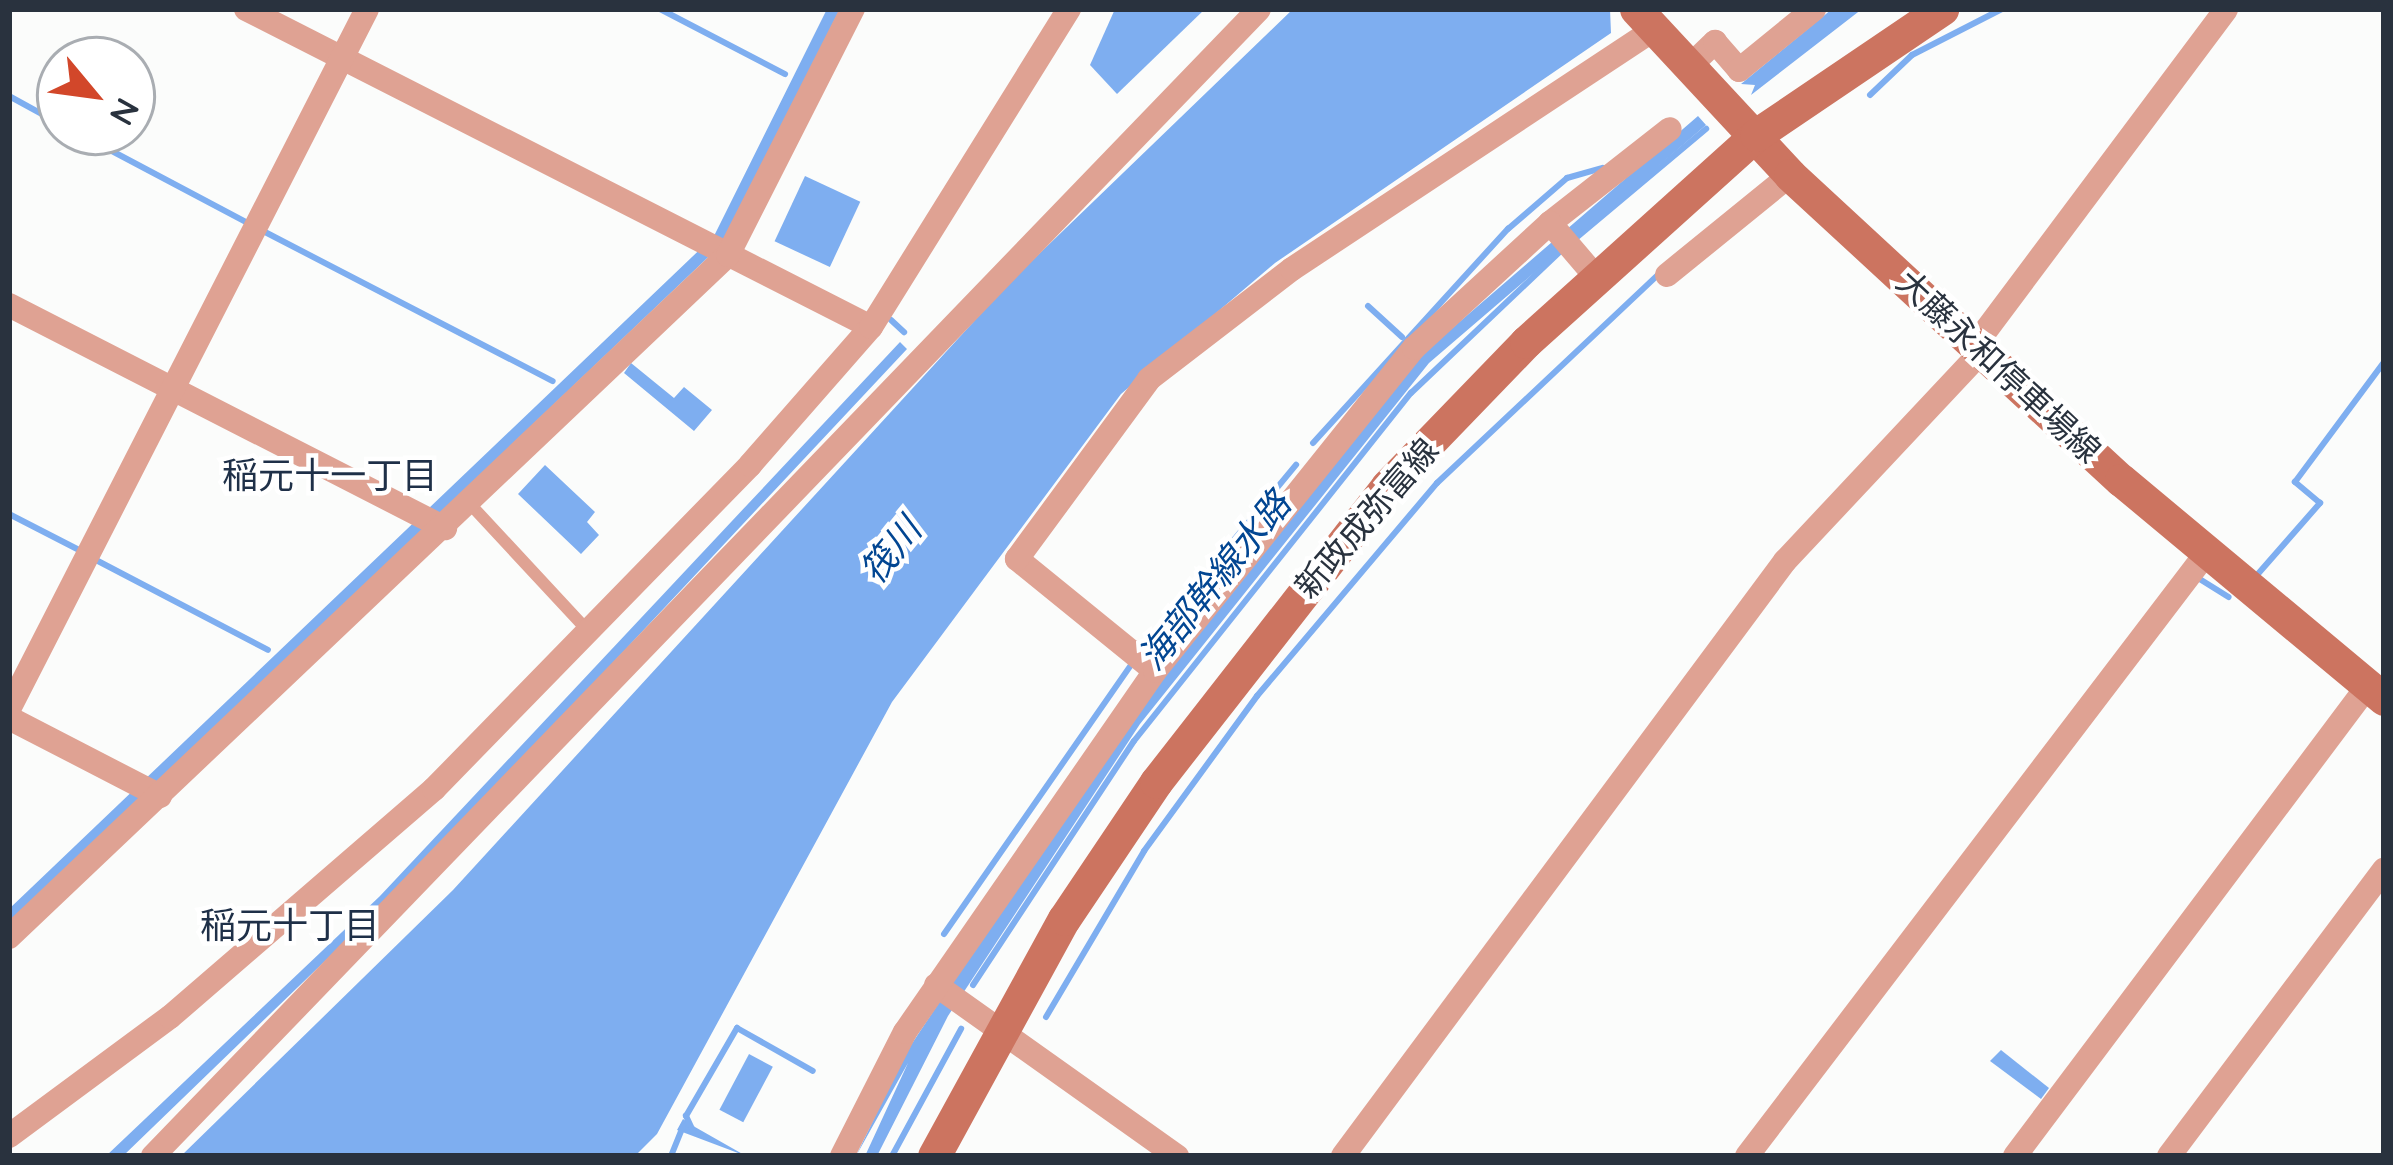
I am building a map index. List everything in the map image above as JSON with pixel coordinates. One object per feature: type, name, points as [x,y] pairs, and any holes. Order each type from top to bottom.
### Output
[{"type":"main road","name":"新政成弥富線","points":[[934,1156],[1003,1025],[1239,669],[1388,486],[1596,277],[1756,135],[1931,12]]},
{"type":"main road","name":"大藤永和停車場線","points":[[1645,19],[1790,175],[2204,556],[2376,693]]},
{"type":"street","points":[[245,9],[871,327]]},
{"type":"street","points":[[151,791],[9,713],[367,9]]},
{"type":"street","points":[[9,937],[151,791],[437,524],[470,504],[717,250],[853,9]]},
{"type":"street","points":[[9,1136],[170,1017],[434,789],[587,630],[871,327],[1069,9]]},
{"type":"street","points":[[153,1156],[1259,9]]},
{"type":"street","points":[[1690,66],[1715,42],[1739,70],[1814,9]]},
{"type":"street","points":[[1343,1156],[1785,561],[1979,348],[2226,9]]},
{"type":"street","points":[[1155,671],[1017,559],[1149,380],[1292,269],[1645,19]]},
{"type":"street","points":[[842,1156],[1155,671],[1414,348],[1670,129]]},
{"type":"street","points":[[1667,275],[1790,175]]},
{"type":"street","points":[[1552,226],[1596,277]]},
{"type":"street","points":[[9,305],[437,524]]},
{"type":"street","points":[[1747,1156],[2204,556]]},
{"type":"street","points":[[2015,1156],[2376,693]]},
{"type":"street","points":[[2175,1154],[2384,870]]},
{"type":"street","points":[[947,991],[1003,1025],[1177,1156]]},
{"type":"lane","points":[[470,504],[587,630]]},
{"type":"water","points":[[827,9],[840,9],[723,243],[9,924],[9,909],[714,236]]},
{"type":"water","points":[[1115,9],[1205,9],[1117,94],[1090,65]]},
{"type":"water","name":"筏川","points":[[1293,9],[1610,9],[1611,33],[1275,263],[1121,394],[892,702],[657,1134],[635,1156],[181,1156],[453,890],[1010,282]]},
{"type":"water","points":[[1832,9],[1862,9],[1751,95],[1755,85],[1741,84]]},
{"type":"water","points":[[1698,116],[1706,125],[1429,363],[1140,724],[948,1016],[877,1156],[865,1156],[908,1063],[856,1156],[905,1054],[1113,740],[1420,356]]},
{"type":"water","points":[[805,176],[860,202],[830,267],[775,241]]},
{"type":"water","points":[[900,342],[907,349],[414,875],[123,1156],[106,1156],[380,896]]},
{"type":"water","points":[[631,363],[674,398],[684,387],[712,410],[694,431],[624,373]]},
{"type":"water","points":[[545,465],[595,512],[587,522],[599,535],[581,554],[518,494]]},
{"type":"water","points":[[2001,1050],[2049,1088],[2041,1099],[1990,1061]]},
{"type":"water","points":[[749,1054],[773,1067],[743,1122],[719,1110]]},
{"type":"water","points":[[683,1119],[695,1127],[746,1156],[677,1130]]},
{"type":"waterway","points":[[660,9],[785,74]]},
{"type":"waterway","points":[[1870,95],[1912,55],[2002,9]]},
{"type":"waterway","points":[[9,96],[36,111]]},
{"type":"waterway","points":[[1576,238],[1706,129]]},
{"type":"waterway","points":[[121,156],[246,222]]},
{"type":"waterway","points":[[1313,443],[1508,229],[1567,178],[1603,168]]},
{"type":"waterway","points":[[265,232],[553,381]]},
{"type":"waterway","name":"海部幹線水路","points":[[973,985],[1134,741],[1411,393],[1565,247]]},
{"type":"waterway","points":[[1046,1017],[1144,851],[1257,696],[1437,483],[1659,274]]},
{"type":"waterway","points":[[1368,306],[1402,337]]},
{"type":"waterway","points":[[891,320],[904,332]]},
{"type":"waterway","points":[[2257,575],[2320,503],[2295,482],[2384,362]]},
{"type":"waterway","name":"海部幹線水路","points":[[1147,645],[1296,465]]},
{"type":"waterway","points":[[9,514],[81,551]]},
{"type":"waterway","points":[[96,560],[268,650]]},
{"type":"waterway","points":[[2198,578],[2228,597]]},
{"type":"waterway","name":"海部幹線水路","points":[[944,934],[1132,664]]},
{"type":"waterway","points":[[693,1131],[686,1116],[737,1028],[813,1071]]},
{"type":"waterway","points":[[892,1156],[961,1029]]},
{"type":"waterway","points":[[671,1156],[683,1126]]},
{"type":"district","name":"稲元十一丁目","points":[[330,475]]},
{"type":"district","name":"稲元十丁目","points":[[290,925]]}]
